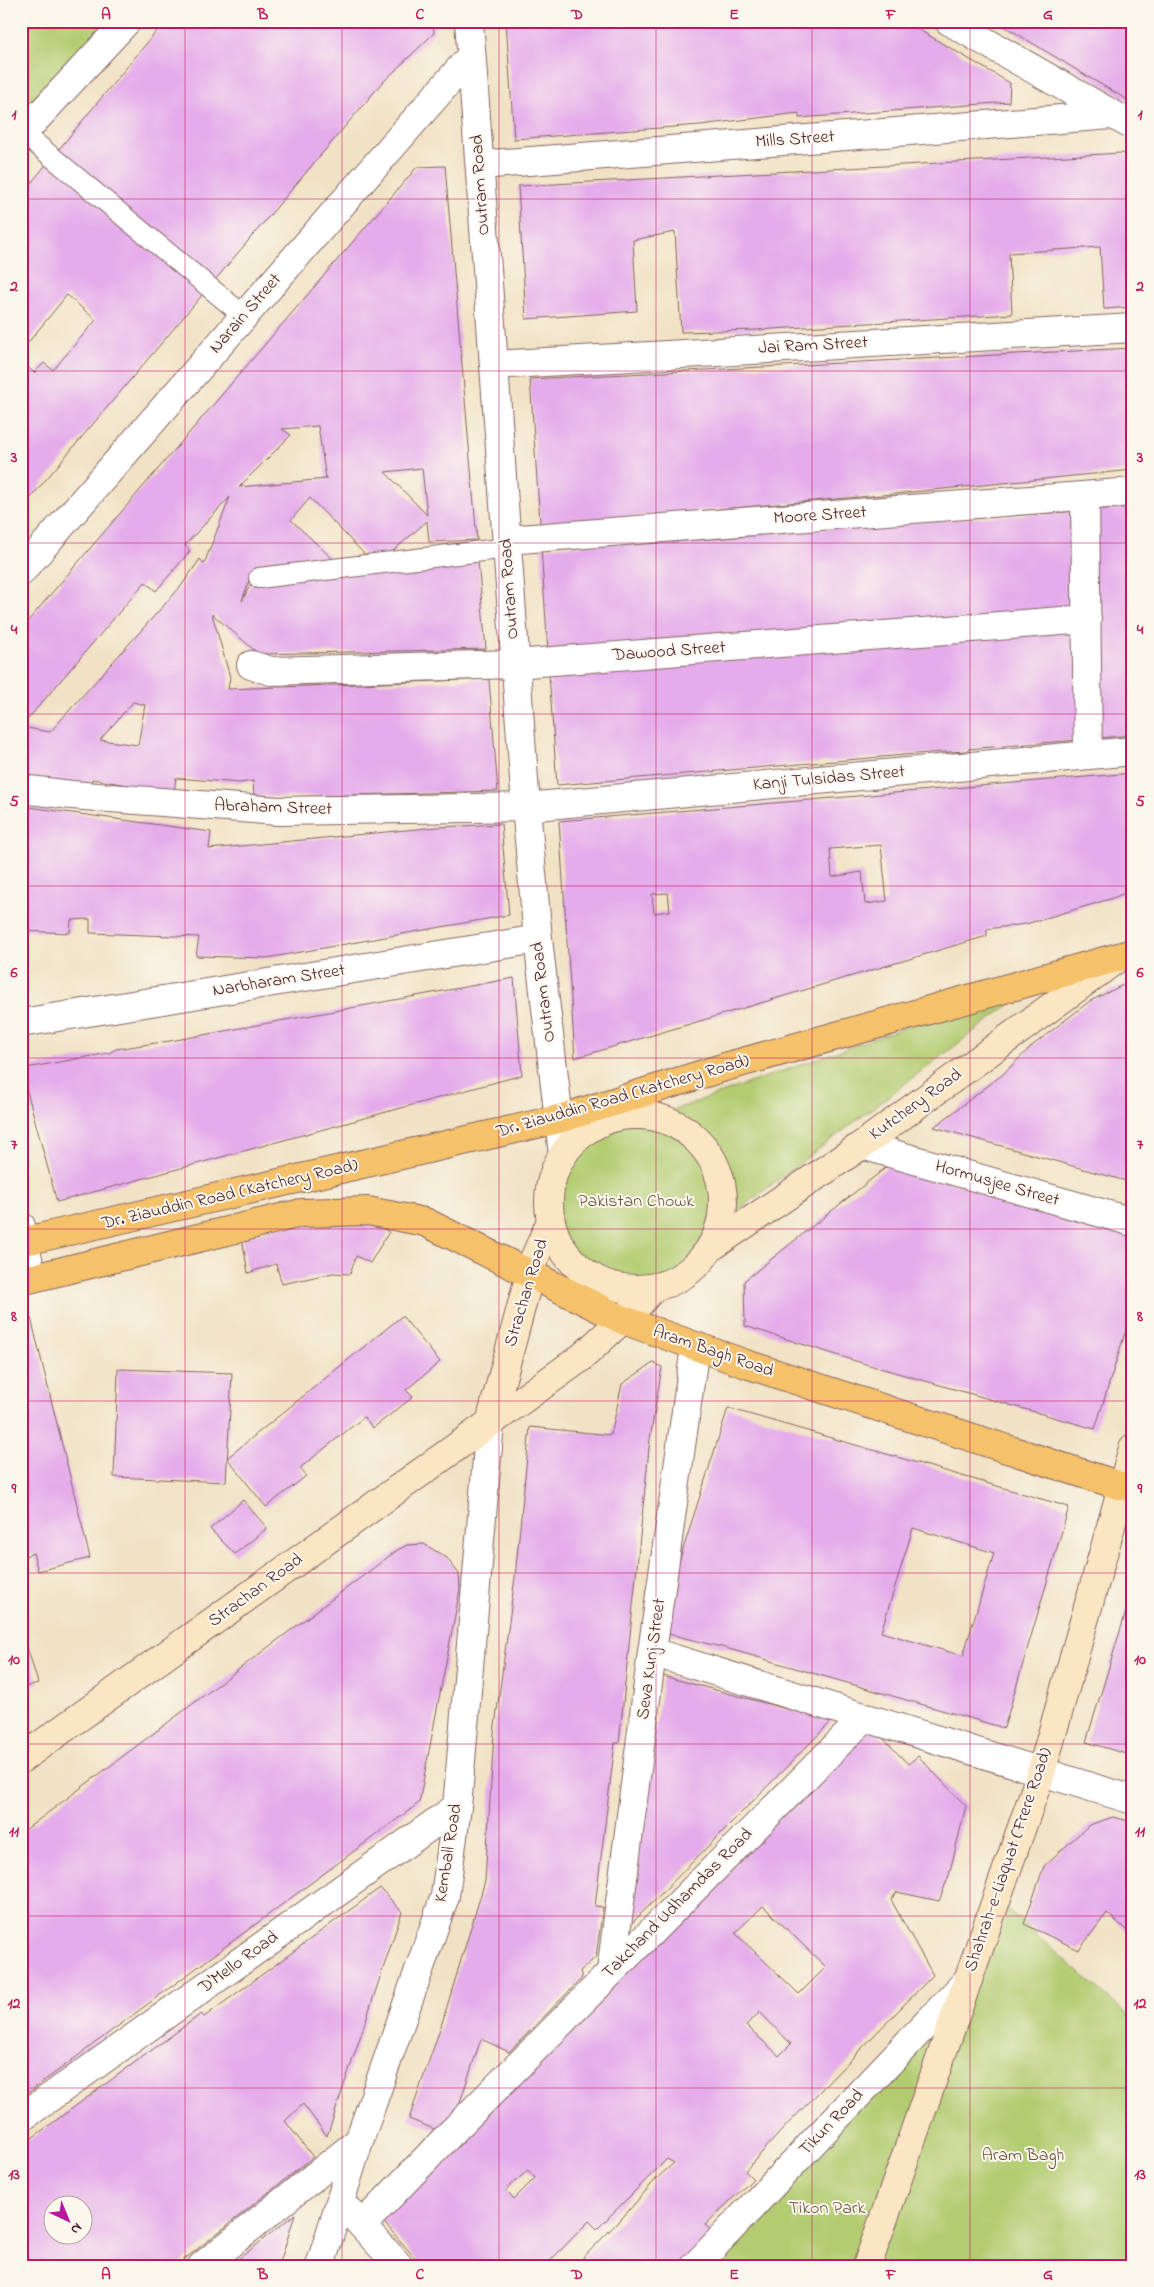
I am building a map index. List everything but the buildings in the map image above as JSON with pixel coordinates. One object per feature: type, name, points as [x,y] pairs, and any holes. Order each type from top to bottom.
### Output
[{"type":"main road","name":"Dr. Ziauddin Road (Katchery Road)","points":[[22,1237],[559,1118],[725,1067],[1126,955]]},
{"type":"main road","name":"Kutchery Road","points":[[710,1248],[862,1145],[1126,955]]},
{"type":"main road","points":[[625,1116],[654,1117],[681,1127],[703,1146],[717,1170],[723,1196],[720,1224],[710,1248],[692,1269],[666,1284],[653,1288],[630,1290],[608,1286],[590,1277],[574,1265],[562,1250],[550,1223],[548,1193],[557,1165],[574,1141],[597,1124],[625,1116]]},
{"type":"main road","name":"Aram Bagh Road","points":[[301,1213],[368,1211],[425,1222],[624,1320],[695,1347],[1127,1488]]},
{"type":"main road","name":"Dr. Ziauddin Road (Katchery Road)","points":[[27,1280],[301,1213]]},
{"type":"main road","name":"Strachan Road","points":[[490,1423],[534,1258],[550,1223]]},
{"type":"main road","name":"Strachan Road","points":[[21,1760],[582,1357],[624,1320],[653,1288]]},
{"type":"main road","name":"Shahrah-e-Liaquat (Frere Road)","points":[[866,2266],[1042,1773],[1127,1488],[1133,1448]]},
{"type":"street","points":[[22,134],[127,21]]},
{"type":"street","name":"Outram Road","points":[[469,21],[470,57],[480,165],[526,807],[538,940],[564,1155]]},
{"type":"street","points":[[955,23],[1122,121]]},
{"type":"street","name":"Narain Street","points":[[21,572],[470,57]]},
{"type":"street","name":"Mills Street","points":[[480,165],[1122,121]]},
{"type":"street","name":"Jai Ram Street","points":[[494,365],[1133,328]]},
{"type":"street","name":"Moore Street","points":[[507,544],[1133,492]]},
{"type":"street","points":[[1085,496],[1088,755]]},
{"type":"street","name":"Dawood Street","points":[[251,664],[271,670],[515,664],[1086,619]]},
{"type":"street","name":"Kanji Tulsidas Street","points":[[526,807],[1133,751]]},
{"type":"street","name":"Abraham Street","points":[[21,789],[72,795],[278,811],[526,807]]},
{"type":"street","name":"Narbharam Street","points":[[21,1023],[538,940]]},
{"type":"street","name":"Hormusjee Street","points":[[862,1145],[1133,1222]]},
{"type":"street","points":[[22,1237],[27,1280]]},
{"type":"street","name":"Seva Kunj Street","points":[[610,1972],[652,1652],[695,1347]]},
{"type":"street","name":"Kemball Road","points":[[320,2266],[359,2141],[445,1896],[457,1806],[490,1423]]},
{"type":"street","points":[[652,1652],[1133,1800]]},
{"type":"street","name":"Takchand Udhamdas Road","points":[[362,2225],[610,1972],[865,1717]]},
{"type":"street","name":"D'Mello Road","points":[[21,2118],[457,1806]]},
{"type":"street","name":"Tikun Road","points":[[696,2266],[968,1980]]},
{"type":"street","points":[[202,2266],[359,2141]]},
{"type":"street","points":[[341,2203],[399,2266]]},
{"type":"lane","points":[[22,134],[244,316]]},
{"type":"lane","points":[[258,578],[507,544]]},
{"type":"green space","points":[[21,21],[127,21],[21,135]]},
{"type":"green space","name":"Pakistan Chowk","points":[[1046,977],[721,1223],[710,1248],[700,1261],[687,1272],[673,1280],[657,1286],[641,1288],[624,1288],[608,1284],[573,1265],[558,1243],[552,1224],[549,1204],[551,1184],[557,1166],[566,1149],[580,1135],[598,1124],[626,1117],[654,1117]]},
{"type":"green space","name":"Aram Bagh","points":[[997,1900],[1133,2020],[1133,2266],[695,2266],[968,1980]]},
{"type":"park label","name":"Tikon Park","points":[[827,2209]]}]
